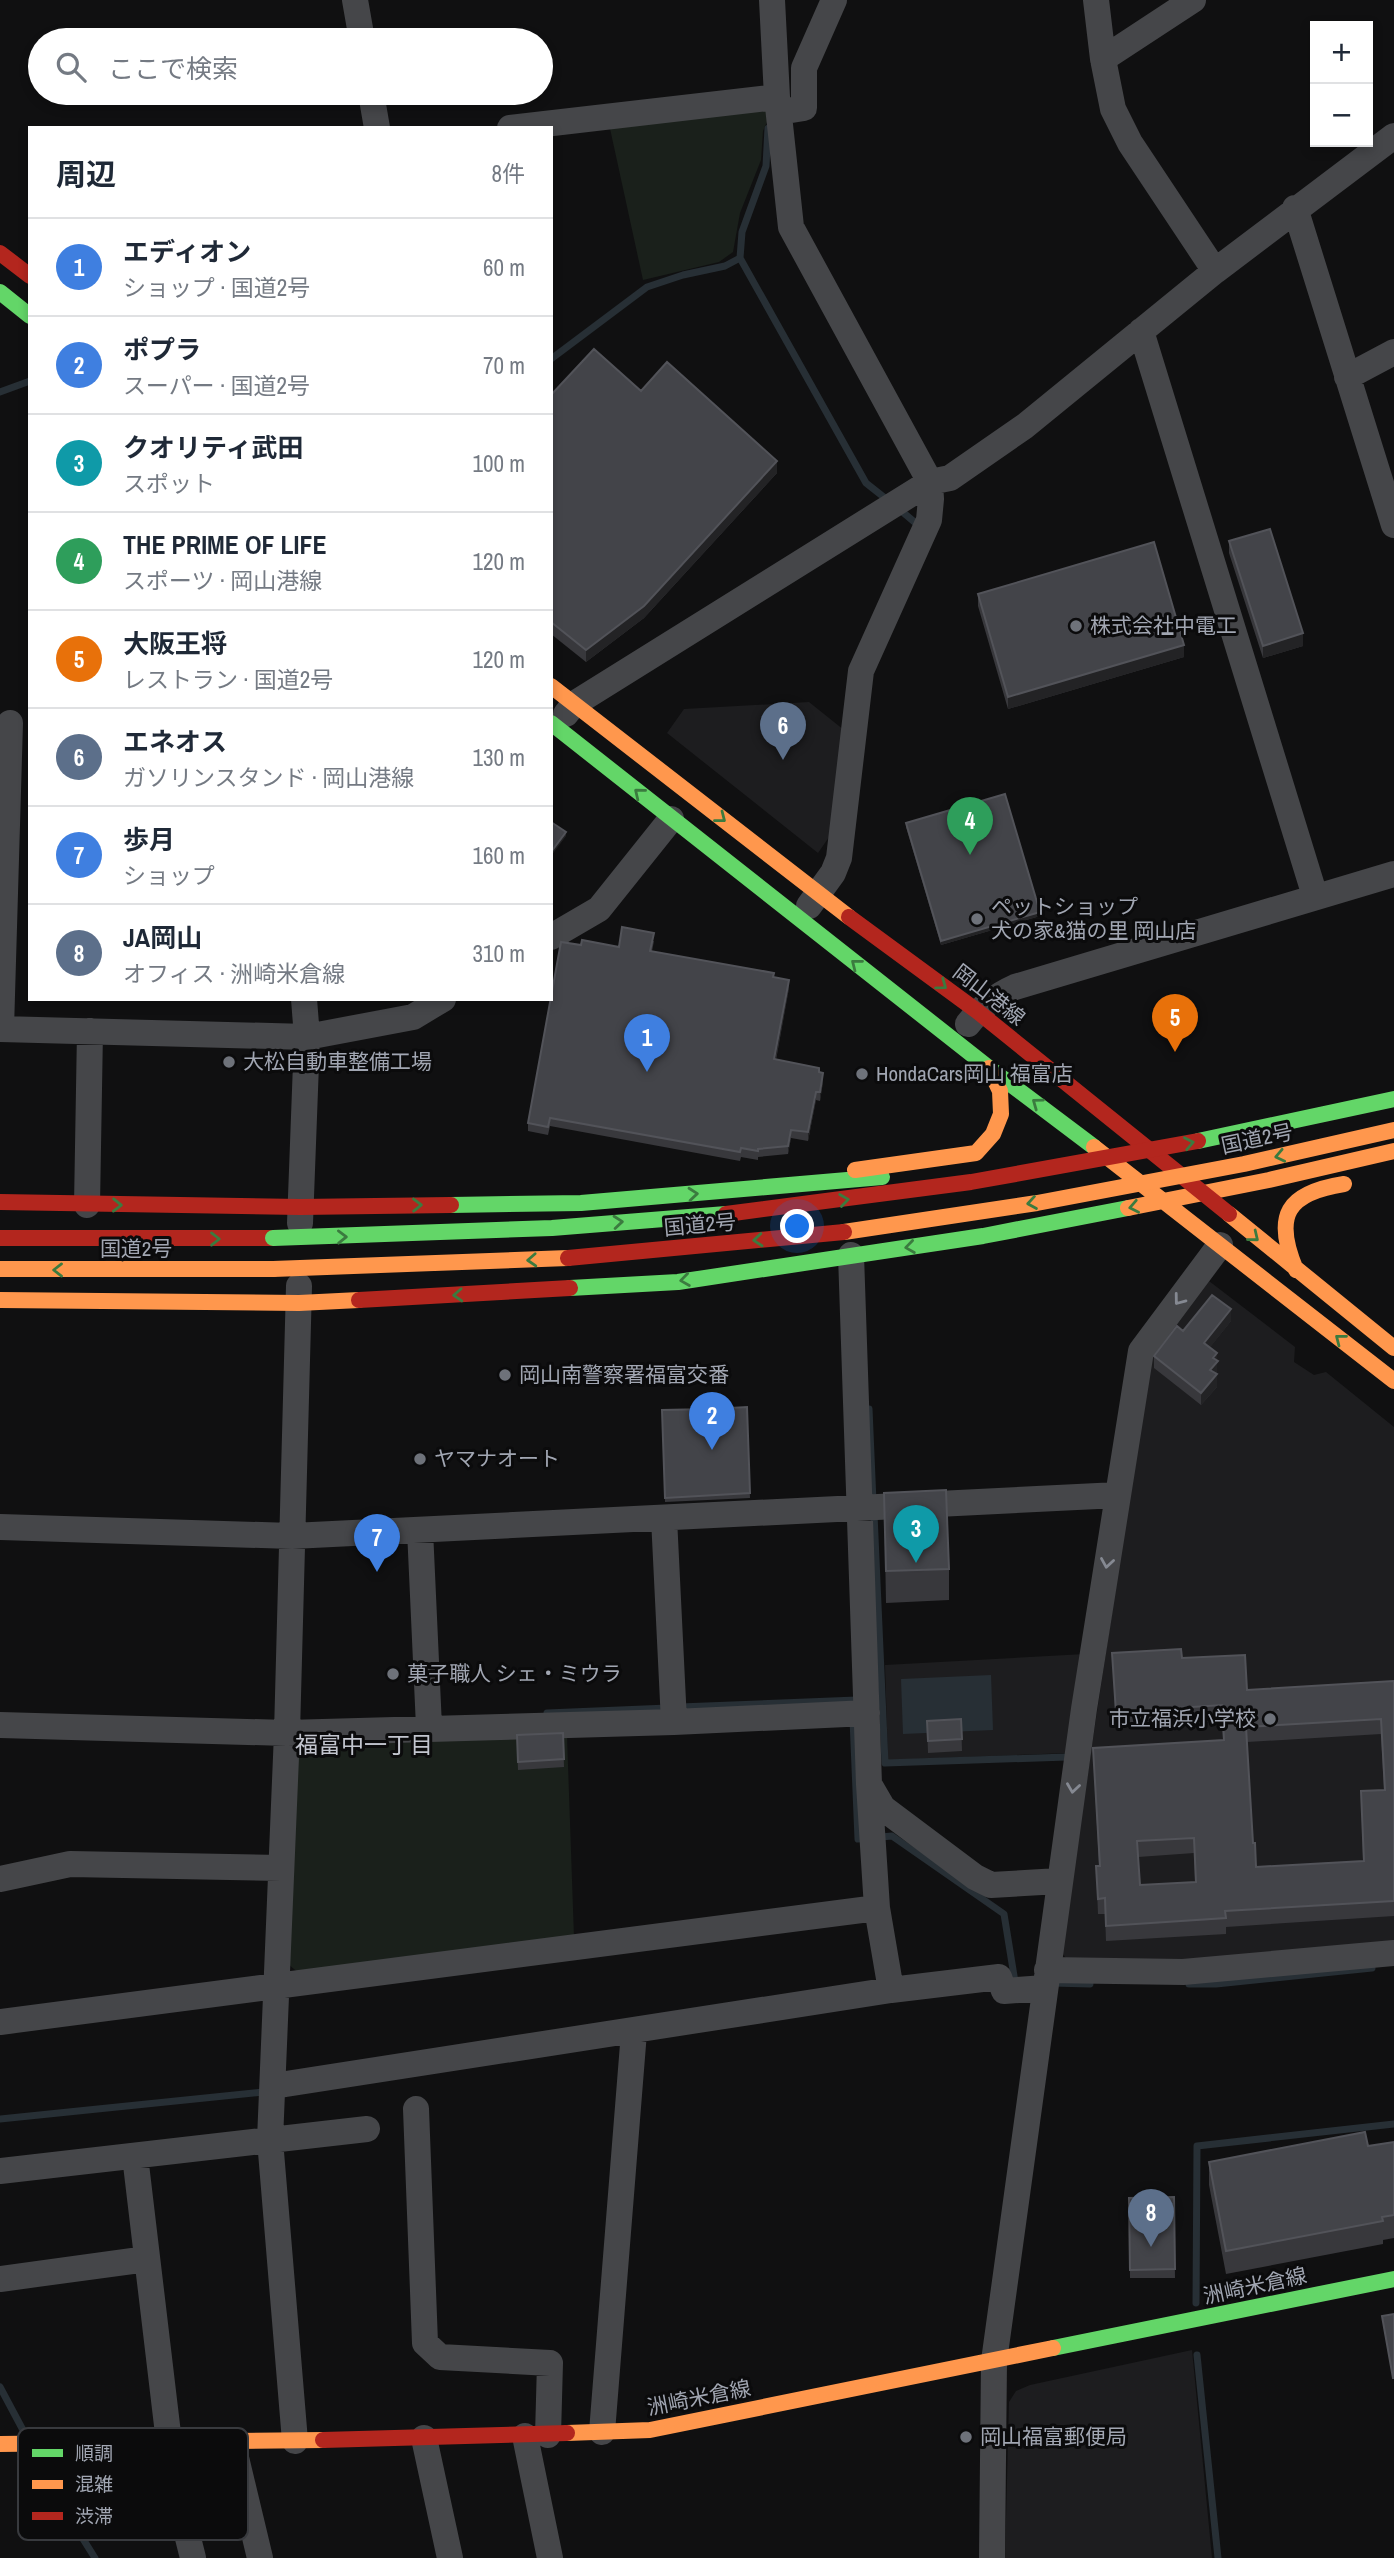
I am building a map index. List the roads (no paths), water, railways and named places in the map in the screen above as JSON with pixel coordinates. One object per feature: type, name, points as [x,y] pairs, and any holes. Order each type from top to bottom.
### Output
[{"type":"main road","points":[[0,253],[28,274]]},
{"type":"main road","points":[[0,292],[28,314]]},
{"type":"main road","name":"岡山港線","points":[[553,688],[818,894],[977,1011],[1394,1348]]},
{"type":"main road","points":[[554,724],[955,1042],[1394,1381]]},
{"type":"main road","points":[[803,1185],[838,1172],[976,1153],[991,1141],[1002,1112],[998,1083],[989,1068]]},
{"type":"main road","points":[[0,1202],[300,1207],[581,1203],[803,1185],[986,1164],[1394,1083]]},
{"type":"main road","name":"国道2号","points":[[0,1238],[274,1238],[551,1228],[828,1203],[1028,1174],[1239,1134],[1394,1099]]},
{"type":"main road","points":[[1123,1170],[1167,1166],[1394,1118]]},
{"type":"main road","name":"国道2号","points":[[0,1269],[273,1269],[552,1259],[828,1234],[1050,1200],[1244,1164],[1394,1130]]},
{"type":"main road","points":[[0,1300],[299,1303],[678,1282],[983,1236],[1163,1201],[1394,1151]]},
{"type":"main road","points":[[1296,1270],[1286,1242],[1287,1220],[1292,1207],[1299,1198],[1310,1192],[1358,1180]]},
{"type":"main road","name":"洲崎米倉線","points":[[248,2441],[650,2430],[1394,2279]]},
{"type":"main road","name":"洲崎米倉線","points":[[0,2444],[18,2444]]},
{"type":"street","points":[[355,0],[360,28]]},
{"type":"street","points":[[772,0],[784,113],[791,227],[930,482],[932,499],[929,520],[861,671],[839,858],[834,873],[799,919]]},
{"type":"street","points":[[547,126],[784,113],[804,108],[804,68],[834,0]]},
{"type":"street","points":[[1097,0],[1103,60],[1113,109],[1130,143],[1215,271]]},
{"type":"street","points":[[1103,60],[1193,0]]},
{"type":"street","points":[[373,105],[377,126]]},
{"type":"street","points":[[554,724],[574,704],[930,482],[950,478],[1024,426],[1295,208],[1394,136]]},
{"type":"street","points":[[1295,208],[1394,524]]},
{"type":"street","points":[[1141,331],[1315,896]]},
{"type":"street","points":[[1347,377],[1394,352]]},
{"type":"street","points":[[13,723],[1,1029],[306,1037],[413,1017],[440,1001]]},
{"type":"street","points":[[553,936],[598,909],[671,818]]},
{"type":"street","points":[[955,1042],[977,1011],[996,995],[1014,987],[1394,874]]},
{"type":"street","points":[[295,2441],[270,2140],[287,1733],[306,1037],[304,1001]]},
{"type":"street","points":[[87,1205],[90,1031]]},
{"type":"street","points":[[992,2558],[994,2361],[1059,1881],[1141,1352],[1220,1245]]},
{"type":"street","points":[[851,1255],[870,1506],[861,1707],[877,1908],[891,1990]]},
{"type":"street","points":[[0,1527],[292,1536],[1118,1495]]},
{"type":"street","points":[[664,1518],[674,1712]]},
{"type":"street","points":[[420,1530],[429,1720]]},
{"type":"street","points":[[0,1725],[287,1733],[429,1720],[861,1707]]},
{"type":"street","points":[[869,1784],[883,1808],[975,1877],[991,1885],[1059,1881]]},
{"type":"street","points":[[0,1880],[70,1864],[281,1868]]},
{"type":"street","points":[[0,2022],[877,1908]]},
{"type":"street","points":[[272,2087],[635,2036],[891,1990],[999,1977],[1004,1991],[1046,1980],[1183,1972],[1394,1953]]},
{"type":"street","points":[[602,2432],[635,2036]]},
{"type":"street","points":[[416,2109],[425,2343],[440,2357],[550,2362],[536,2435],[550,2558]]},
{"type":"street","points":[[0,2171],[367,2129]]},
{"type":"street","points":[[135,2156],[165,2428]]},
{"type":"street","points":[[0,2279],[147,2259]]},
{"type":"street","points":[[424,2438],[450,2558]]},
{"type":"street","points":[[248,2508],[260,2558]]},
{"type":"street","points":[[189,2540],[193,2558]]},
{"type":"waterway","points":[[771,127],[768,128],[766,166],[742,232],[740,258],[866,483],[890,502]]},
{"type":"waterway","points":[[553,358],[647,287],[683,275],[725,266],[740,258]]},
{"type":"waterway","points":[[0,392],[28,382]]},
{"type":"waterway","points":[[899,509],[918,525]]},
{"type":"waterway","points":[[869,1409],[873,1502]]},
{"type":"waterway","points":[[874,1514],[885,1763],[1067,1757]]},
{"type":"waterway","points":[[680,1707],[857,1700]]},
{"type":"waterway","points":[[547,1713],[668,1708]]},
{"type":"waterway","points":[[853,1719],[858,1839],[892,1836],[1004,1914],[1015,1982]]},
{"type":"waterway","points":[[1189,1984],[1216,1984],[1372,1968]]},
{"type":"waterway","points":[[1053,1983],[1090,1984]]},
{"type":"waterway","points":[[0,2119],[263,2092]]},
{"type":"waterway","points":[[1196,2303],[1197,2146],[1394,2124]]},
{"type":"waterway","points":[[1197,2355],[1218,2558]]},
{"type":"waterway","points":[[0,2387],[22,2428]]},
{"type":"waterway","points":[[84,2540],[95,2558]]},
{"type":"place","name":"株式会社中電工","points":[[1076,626]]},
{"type":"place","name":"エネオス","points":[[783,760]]},
{"type":"place","name":"THE PRIME OF LIFE","points":[[970,855]]},
{"type":"place","name":"ペットショップ 犬の家&猫の里 岡山店","points":[[977,919]]},
{"type":"place","name":"大阪王将","points":[[1175,1052]]},
{"type":"place","name":"大松自動車整備工場","points":[[229,1062]]},
{"type":"place","name":"エディオン","points":[[647,1072]]},
{"type":"place","name":"HondaCars岡山 福富店","points":[[862,1074]]},
{"type":"place","name":"岡山南警察署福富交番","points":[[505,1375]]},
{"type":"place","name":"ポプラ","points":[[712,1450]]},
{"type":"place","name":"ヤマナオート","points":[[420,1459]]},
{"type":"place","name":"クオリティ武田","points":[[916,1563]]},
{"type":"place","name":"歩月","points":[[377,1572]]},
{"type":"place","name":"菓子職人 シェ・ミウラ","points":[[393,1674]]},
{"type":"place","name":"市立福浜小学校","points":[[1270,1719]]},
{"type":"place","name":"JA岡山","points":[[1151,2247]]},
{"type":"place","name":"岡山福富郵便局","points":[[966,2437]]},
{"type":"district","name":"福富中一丁目","points":[[364,1745]]}]
